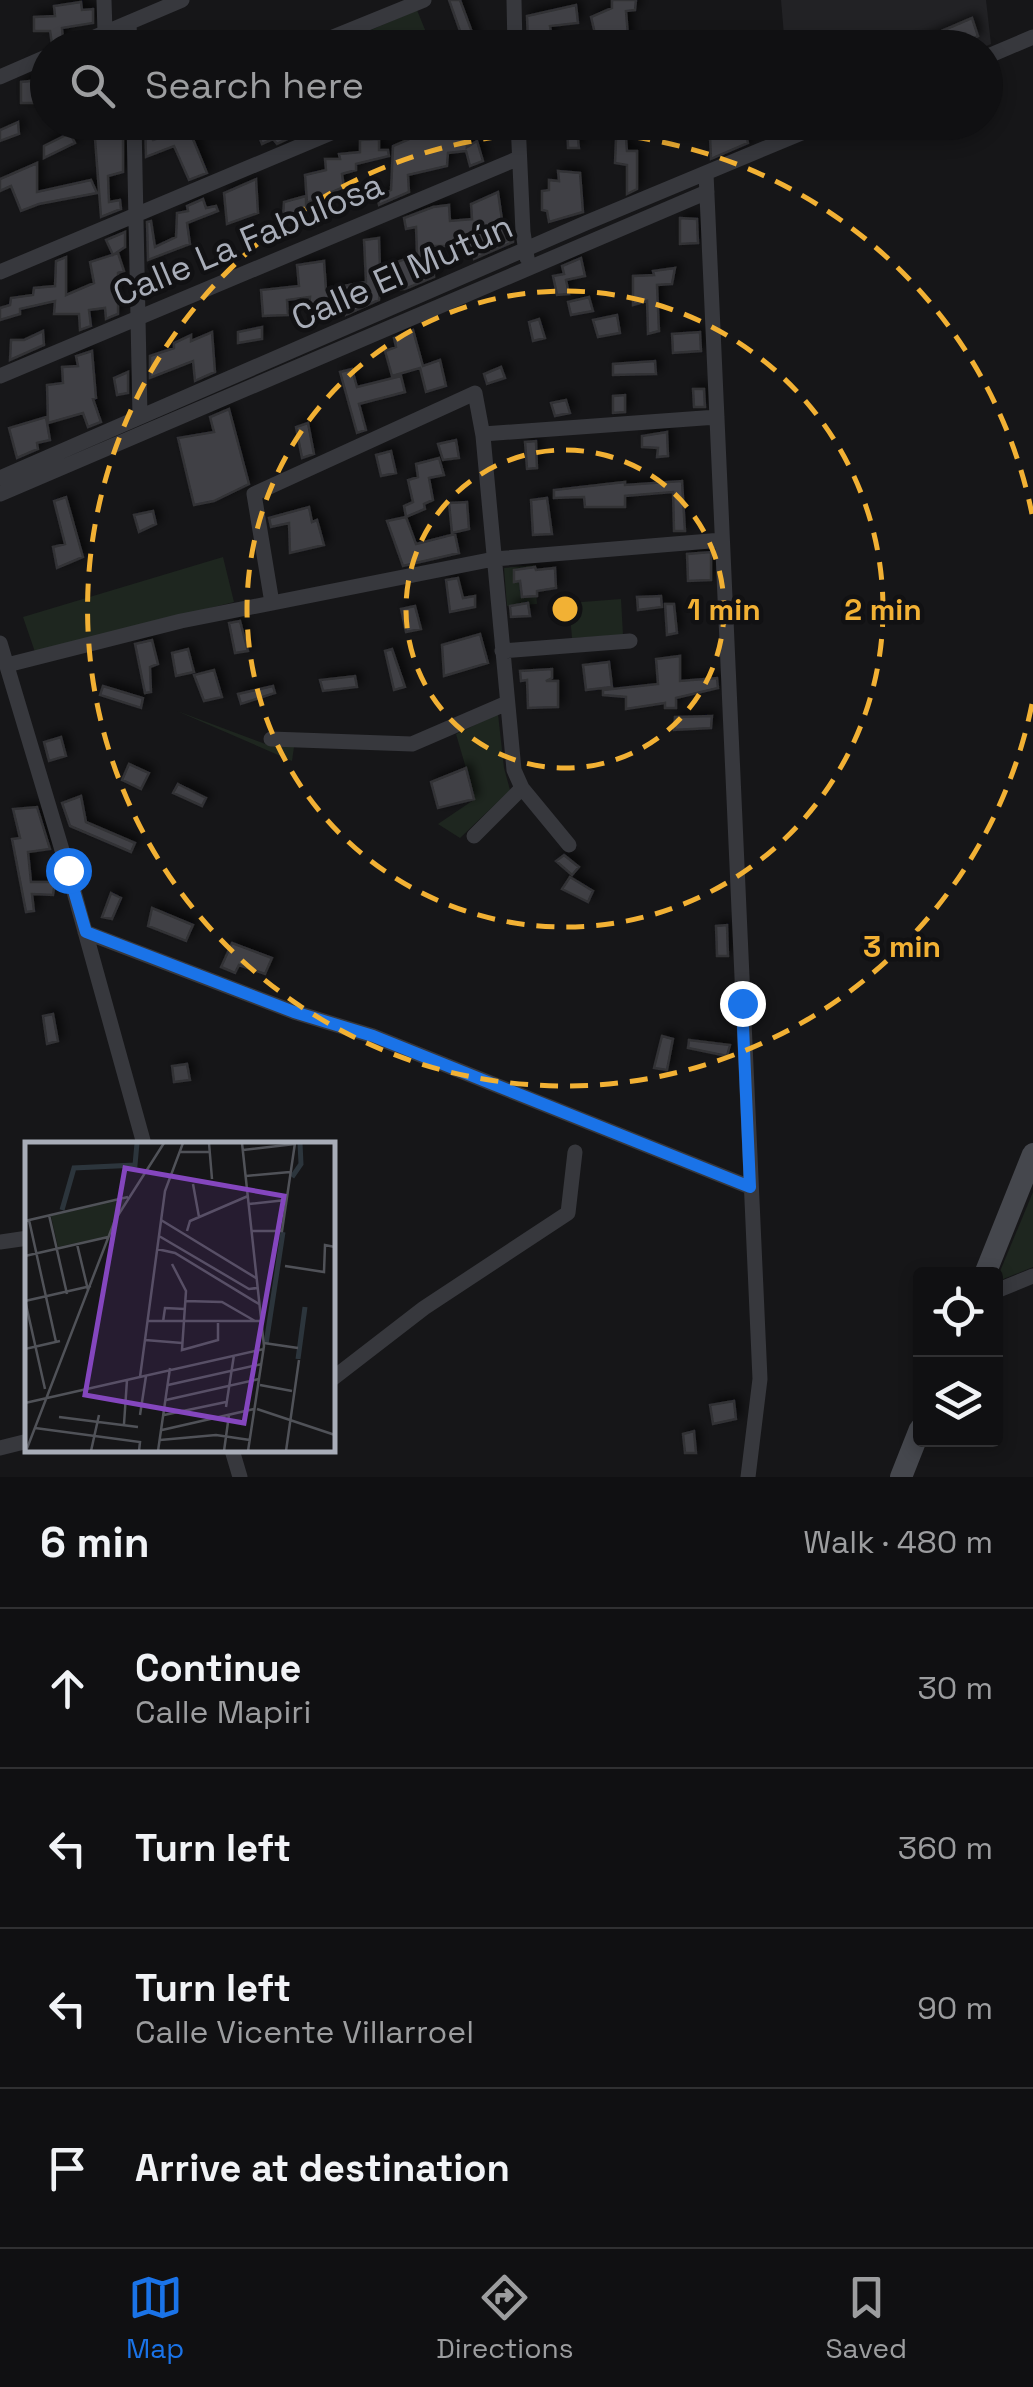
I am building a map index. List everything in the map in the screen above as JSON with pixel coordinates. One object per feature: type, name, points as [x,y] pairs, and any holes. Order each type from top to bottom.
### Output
[{"type":"main road","points":[[988,1267],[1033,1154]]},
{"type":"main road","points":[[901,1477],[913,1447]]},
{"type":"street","points":[[104,0],[106,30]]},
{"type":"street","points":[[111,30],[182,0]]},
{"type":"street","points":[[350,30],[424,0]]},
{"type":"street","points":[[514,0],[515,30]]},
{"type":"street","points":[[129,23],[129,30]]},
{"type":"street","points":[[1003,50],[1033,37]]},
{"type":"street","points":[[0,76],[30,64]]},
{"type":"street","points":[[134,140],[140,416]]},
{"type":"street","points":[[0,272],[313,140]]},
{"type":"street","points":[[519,140],[527,258]]},
{"type":"street","name":"Calle El Mutún","points":[[0,494],[785,140]]},
{"type":"street","name":"Calle La Fabulosa","points":[[0,376],[520,158]]},
{"type":"street","points":[[706,173],[760,1378],[748,1477]]},
{"type":"street","name":"Calle El Mutún","points":[[0,478],[140,416],[527,258],[707,192]]},
{"type":"street","points":[[272,603],[254,494],[475,394],[514,770],[522,788],[570,845]]},
{"type":"street","points":[[482,434],[717,417]]},
{"type":"street","points":[[7,665],[181,621],[494,559],[722,540]]},
{"type":"street","points":[[502,652],[630,641]]},
{"type":"street","points":[[0,643],[143,1142]]},
{"type":"street","points":[[271,739],[412,744],[507,703]]},
{"type":"street","points":[[474,836],[522,788]]},
{"type":"street","points":[[86,932],[294,1012],[373,1036],[750,1187]]},
{"type":"street","points":[[335,1377],[424,1308],[568,1213],[575,1152]]},
{"type":"street","points":[[0,1242],[25,1238]]},
{"type":"street","points":[[1003,1288],[1033,1276]]},
{"type":"street","points":[[0,1448],[25,1442]]},
{"type":"street","points":[[233,1452],[240,1477]]},
{"type":"shaded area","points":[[781,0],[986,0],[989,30],[784,30]]},
{"type":"shaded area","points":[[417,10],[425,30],[371,30]]},
{"type":"shaded area","points":[[223,557],[234,602],[35,652],[23,617]]},
{"type":"shaded area","points":[[534,565],[537,604],[507,606],[504,568]]},
{"type":"shaded area","points":[[621,599],[623,635],[572,638],[569,603]]},
{"type":"shaded area","points":[[177,711],[271,746],[294,747],[292,761]]},
{"type":"shaded area","points":[[498,714],[510,790],[460,838],[438,824],[475,799],[456,734]]},
{"type":"shaded area","points":[[1033,1192],[1033,1267],[1003,1279],[1002,1267]]},
{"type":"building","points":[[449,0],[460,0],[471,30],[460,30]]},
{"type":"building","points":[[612,0],[636,0],[635,10],[626,11],[628,30],[594,30],[591,17],[612,8]]},
{"type":"building","points":[[81,2],[82,10],[93,9],[93,23],[62,30],[34,30],[34,17],[55,16],[54,6]]},
{"type":"building","points":[[576,5],[578,23],[550,26],[551,30],[528,30],[527,16]]},
{"type":"building","points":[[972,18],[976,30],[944,30]]},
{"type":"building","points":[[30,81],[30,103],[21,103],[21,82]]},
{"type":"building","points":[[18,122],[19,134],[0,141],[0,130]]},
{"type":"building","points":[[56,140],[75,143],[44,158],[44,146]]},
{"type":"building","points":[[95,140],[123,140],[123,172],[108,176],[109,202],[120,200],[121,209],[101,217]]},
{"type":"building","points":[[146,140],[193,140],[207,173],[189,180],[174,146],[146,157]]},
{"type":"building","points":[[360,140],[379,140],[379,150],[388,150],[389,156],[356,164],[356,170],[342,174],[344,187],[307,203],[305,175],[326,170],[325,159],[360,152]]},
{"type":"building","points":[[407,140],[468,140],[467,147],[477,141],[483,161],[470,166],[466,151],[448,153],[447,166],[408,175],[409,192],[379,205],[377,196],[391,190],[393,146]]},
{"type":"building","points":[[568,140],[578,140],[579,148],[568,148]]},
{"type":"building","points":[[616,140],[626,140],[627,151],[637,151],[637,189],[627,194],[627,165],[615,163]]},
{"type":"building","points":[[710,140],[747,140],[748,143],[711,159]]},
{"type":"building","points":[[37,163],[37,192],[91,180],[97,193],[21,211],[11,186],[0,191],[0,179]]},
{"type":"building","points":[[558,171],[580,173],[583,212],[549,222],[547,211],[542,210],[542,191],[549,190],[549,180],[559,181]]},
{"type":"building","points":[[256,179],[258,213],[227,224],[224,193]]},
{"type":"building","points":[[498,192],[505,241],[513,238],[513,242],[474,259],[472,250],[464,250],[464,246],[432,246],[434,277],[405,289],[380,289],[379,300],[346,315],[345,304],[309,307],[310,297],[287,300],[288,315],[263,316],[261,290],[299,286],[297,265],[324,261],[326,289],[366,282],[364,240],[379,238],[380,268],[417,255],[416,227],[406,229],[404,218],[449,205],[450,221],[472,219],[471,204]]},
{"type":"building","points":[[306,196],[306,211],[283,216],[284,202]]},
{"type":"building","points":[[203,199],[206,208],[216,206],[218,211],[187,223],[190,244],[148,260],[147,222],[151,221],[155,247],[176,237],[177,213],[188,211],[187,206]]},
{"type":"building","points":[[680,218],[697,219],[698,243],[680,244]]},
{"type":"building","points":[[125,232],[125,247],[113,255],[106,240]]},
{"type":"building","points":[[118,253],[124,271],[118,273],[118,314],[106,319],[105,308],[89,310],[91,326],[80,330],[79,314],[54,314],[55,301],[20,309],[20,314],[0,320],[0,308],[10,305],[11,298],[33,295],[34,288],[55,286],[56,261],[66,257],[66,295],[94,283],[90,262]]},
{"type":"building","points":[[581,258],[585,276],[566,280],[569,294],[557,295],[553,276],[564,274],[562,266]]},
{"type":"building","points":[[675,268],[672,284],[657,285],[659,331],[648,334],[647,301],[633,305],[633,276]]},
{"type":"building","points":[[589,297],[593,311],[571,315],[568,302]]},
{"type":"building","points":[[617,315],[620,333],[598,337],[593,320]]},
{"type":"building","points":[[539,319],[545,338],[533,341],[529,322]]},
{"type":"building","points":[[262,327],[262,339],[238,343],[238,332]]},
{"type":"building","points":[[413,330],[423,366],[440,360],[446,386],[426,392],[420,368],[392,376],[385,351],[396,347],[394,338]]},
{"type":"building","points":[[43,331],[44,345],[10,360],[11,340],[24,340]]},
{"type":"building","points":[[212,332],[215,372],[195,381],[193,361],[150,378],[150,356],[174,348],[174,343],[191,335],[191,341]]},
{"type":"building","points":[[700,332],[701,351],[673,353],[672,334]]},
{"type":"building","points":[[92,351],[96,398],[93,399],[101,422],[88,427],[83,413],[48,423],[47,385],[63,383],[62,367],[78,366],[76,356]]},
{"type":"building","points":[[655,361],[656,374],[613,375],[613,364]]},
{"type":"building","points":[[501,367],[505,378],[487,384],[484,374]]},
{"type":"building","points":[[352,369],[357,387],[401,376],[405,392],[359,404],[366,430],[357,433],[340,372]]},
{"type":"building","points":[[128,372],[128,393],[117,395],[114,378]]},
{"type":"building","points":[[693,389],[704,389],[705,407],[694,407]]},
{"type":"building","points":[[625,395],[625,412],[613,413],[613,396]]},
{"type":"building","points":[[566,400],[570,413],[555,416],[551,403]]},
{"type":"building","points":[[229,409],[249,484],[214,501],[194,505],[178,438],[214,432],[210,417]]},
{"type":"building","points":[[46,417],[50,440],[37,443],[38,449],[17,458],[9,428]]},
{"type":"building","points":[[308,423],[314,454],[302,458],[296,427]]},
{"type":"building","points":[[667,432],[668,456],[657,457],[658,448],[642,447],[642,436]]},
{"type":"building","points":[[456,440],[459,458],[443,460],[438,444]]},
{"type":"building","points":[[536,441],[537,468],[527,469],[525,442]]},
{"type":"building","points":[[391,451],[396,473],[381,476],[376,455]]},
{"type":"building","points":[[439,458],[444,475],[429,478],[433,500],[424,504],[425,509],[406,517],[404,506],[413,502],[408,480],[418,477],[416,464]]},
{"type":"building","points":[[682,481],[685,531],[674,531],[673,492],[625,496],[625,507],[585,507],[584,497],[554,498],[554,490],[625,482]]},
{"type":"building","points":[[66,497],[83,557],[57,568],[53,547],[65,544],[54,501]]},
{"type":"building","points":[[547,498],[552,534],[533,535],[531,500]]},
{"type":"building","points":[[467,502],[469,529],[452,533],[449,503]]},
{"type":"building","points":[[309,507],[324,545],[290,553],[289,523],[271,527],[269,518]]},
{"type":"building","points":[[153,511],[156,524],[139,532],[134,515]]},
{"type":"building","points":[[406,517],[416,544],[455,534],[459,553],[403,566],[387,521]]},
{"type":"building","points":[[711,552],[711,580],[688,581],[687,554]]},
{"type":"building","points":[[555,568],[556,588],[522,597],[520,581],[514,582],[514,570]]},
{"type":"building","points":[[458,578],[463,598],[475,596],[475,607],[450,612],[446,580]]},
{"type":"building","points":[[661,596],[662,607],[638,610],[637,597]]},
{"type":"building","points":[[528,603],[530,616],[511,617],[510,606]]},
{"type":"building","points":[[665,604],[674,604],[677,633],[667,635]]},
{"type":"building","points":[[415,606],[421,629],[406,632],[401,609]]},
{"type":"building","points":[[240,621],[248,651],[235,653],[229,623]]},
{"type":"building","points":[[480,634],[488,663],[444,676],[442,645]]},
{"type":"building","points":[[152,640],[158,664],[150,667],[151,692],[145,693],[135,644]]},
{"type":"building","points":[[188,649],[194,672],[176,676],[172,653]]},
{"type":"building","points":[[392,649],[405,687],[394,690],[385,651]]},
{"type":"building","points":[[680,656],[680,681],[717,678],[718,688],[676,698],[676,708],[665,708],[665,703],[626,709],[626,697],[603,695],[603,690],[658,684],[656,659]]},
{"type":"building","points":[[609,662],[612,687],[586,690],[583,665]]},
{"type":"building","points":[[552,669],[552,678],[546,681],[558,681],[558,707],[528,708],[527,680],[521,681],[520,671]]},
{"type":"building","points":[[214,670],[222,697],[204,701],[194,675]]},
{"type":"building","points":[[355,676],[357,687],[323,691],[320,680]]},
{"type":"building","points":[[103,686],[143,698],[141,708],[100,695]]},
{"type":"building","points":[[273,686],[275,693],[241,704],[238,694]]},
{"type":"building","points":[[712,716],[711,728],[674,730],[675,717]]},
{"type":"building","points":[[61,737],[66,756],[49,761],[44,742]]},
{"type":"building","points":[[129,764],[149,773],[141,789],[122,780]]},
{"type":"building","points":[[466,768],[474,799],[438,808],[431,782]]},
{"type":"building","points":[[178,784],[206,798],[202,806],[173,793]]},
{"type":"building","points":[[81,796],[86,822],[135,843],[131,852],[70,826],[62,803]]},
{"type":"building","points":[[37,807],[50,849],[28,852],[31,882],[55,882],[53,895],[32,894],[34,911],[26,912],[12,839],[20,838],[13,809]]},
{"type":"building","points":[[564,855],[579,867],[572,875],[556,861]]},
{"type":"building","points":[[570,877],[593,891],[588,902],[562,889]]},
{"type":"building","points":[[111,893],[121,898],[112,919],[102,917]]},
{"type":"building","points":[[152,908],[193,925],[186,941],[148,926]]},
{"type":"building","points":[[727,925],[728,956],[717,956],[716,926]]},
{"type":"building","points":[[232,943],[272,958],[265,974],[239,965],[235,973],[221,967]]},
{"type":"building","points":[[53,1014],[58,1041],[47,1044],[43,1016]]},
{"type":"building","points":[[662,1036],[673,1039],[667,1070],[654,1068]]},
{"type":"building","points":[[689,1040],[730,1045],[727,1056],[688,1048]]},
{"type":"building","points":[[187,1064],[190,1080],[174,1082],[172,1066]]},
{"type":"building","points":[[734,1401],[736,1419],[713,1424],[710,1405]]},
{"type":"building","points":[[694,1431],[696,1453],[685,1453],[683,1434]]},
{"type":"route","points":[[68,870],[86,932],[294,1012],[373,1036],[750,1187],[742,1003]]}]
